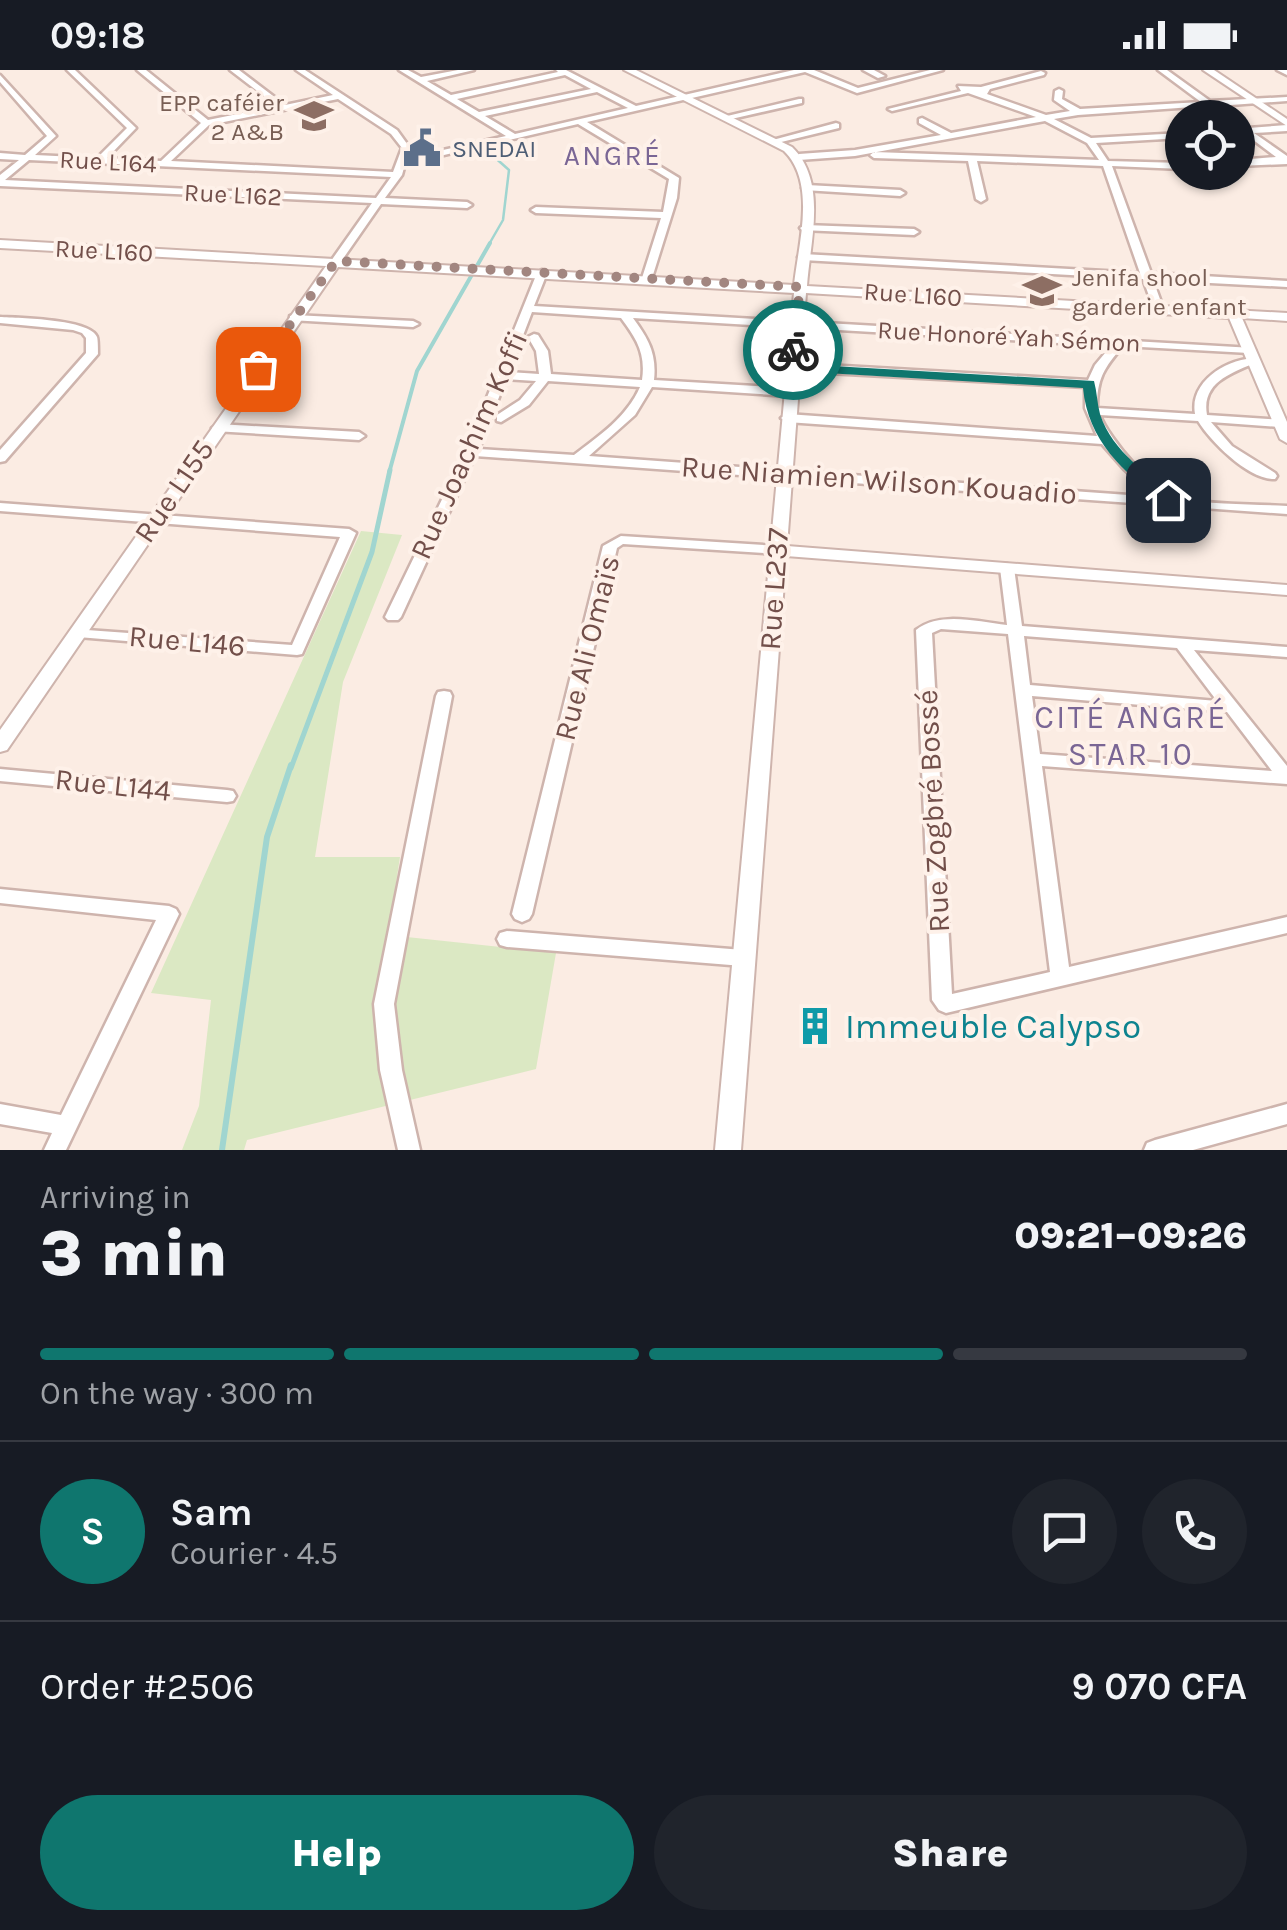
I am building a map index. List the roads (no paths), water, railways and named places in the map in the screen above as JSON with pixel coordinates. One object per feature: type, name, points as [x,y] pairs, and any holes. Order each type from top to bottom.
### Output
[{"type":"street","points":[[71,70],[132,128],[99,161]]},
{"type":"street","points":[[141,70],[206,124]]},
{"type":"street","points":[[234,70],[284,108]]},
{"type":"street","points":[[300,70],[402,139],[406,148],[402,162],[805,70],[853,91],[932,71],[965,89]]},
{"type":"street","points":[[403,70],[514,137]]},
{"type":"street","points":[[419,80],[470,70]]},
{"type":"street","points":[[629,70],[727,116],[799,156],[919,151],[950,136],[1078,112],[1165,107]]},
{"type":"street","points":[[867,70],[881,76]]},
{"type":"street","points":[[1162,70],[1203,100]]},
{"type":"street","points":[[1208,70],[1253,100]]},
{"type":"street","points":[[449,98],[563,71],[636,109]]},
{"type":"street","points":[[892,109],[965,89],[984,90],[1041,73]]},
{"type":"street","points":[[0,76],[52,131],[47,143],[0,181]]},
{"type":"street","points":[[478,116],[597,90]]},
{"type":"street","points":[[984,90],[1090,141],[1108,167],[1159,310]]},
{"type":"street","points":[[1059,91],[1058,100],[1078,112]]},
{"type":"street","points":[[162,164],[206,124],[340,96]]},
{"type":"street","points":[[1255,101],[1287,100]]},
{"type":"street","points":[[727,116],[798,101]]},
{"type":"street","points":[[1255,101],[1287,126]]},
{"type":"street","points":[[971,116],[998,127]]},
{"type":"street","points":[[922,121],[950,136]]},
{"type":"street","points":[[580,122],[671,174],[675,184],[647,278]]},
{"type":"street","points":[[773,141],[836,126]]},
{"type":"street","points":[[1255,128],[1287,126]]},
{"type":"street","points":[[1090,141],[1165,136]]},
{"type":"street","points":[[1255,139],[1286,160]]},
{"type":"street","points":[[855,153],[900,144],[940,160],[1165,166]]},
{"type":"street","name":"Rue L164","points":[[0,156],[396,175]]},
{"type":"street","name":"Rue L237","points":[[728,1150],[786,418],[803,257],[807,188],[799,156]]},
{"type":"street","points":[[1255,162],[1286,160]]},
{"type":"street","points":[[972,161],[981,199]]},
{"type":"street","name":"Rue L155","points":[[0,745],[294,318],[380,201],[402,162]]},
{"type":"street","name":"Rue L162","points":[[0,181],[466,205]]},
{"type":"street","points":[[807,188],[900,193]]},
{"type":"street","points":[[536,210],[666,215]]},
{"type":"street","points":[[805,228],[914,232]]},
{"type":"street","name":"Rue L160","points":[[0,244],[1287,317]]},
{"type":"street","points":[[803,257],[1287,284]]},
{"type":"street","name":"Rue Joachim Koffi","points":[[393,617],[470,452],[542,273]]},
{"type":"street","name":"Rue Honoré Yah Sémon","points":[[528,309],[1122,342],[1251,355]]},
{"type":"street","points":[[576,459],[621,424],[647,384],[648,350],[624,314]]},
{"type":"street","points":[[1234,314],[1284,431]]},
{"type":"street","points":[[294,318],[413,324]]},
{"type":"street","points":[[0,320],[74,327],[86,331],[93,346],[92,354],[0,458]]},
{"type":"street","points":[[501,418],[530,400],[545,378],[545,354],[534,337]]},
{"type":"street","points":[[1122,342],[1107,354],[1090,384],[1092,411],[1105,440],[1132,471],[1168,500]]},
{"type":"street","points":[[1251,355],[1205,384],[1199,394],[1200,417],[1231,455],[1270,476]]},
{"type":"street","points":[[791,367],[1090,384]]},
{"type":"street","points":[[502,375],[789,392]]},
{"type":"street","points":[[1092,411],[1200,417],[1284,431]]},
{"type":"street","points":[[786,418],[1105,440]]},
{"type":"street","points":[[218,428],[359,436]]},
{"type":"street","name":"Rue Niamien Wilson Kouadio","points":[[470,452],[1287,510]]},
{"type":"street","points":[[0,507],[157,517]]},
{"type":"street","name":"Rue L146","points":[[78,632],[298,650],[349,533],[157,517]]},
{"type":"street","name":"Rue Ali Omaïs","points":[[522,914],[610,546],[622,540],[778,550]]},
{"type":"street","points":[[778,550],[1287,590]]},
{"type":"street","points":[[1007,568],[1061,979]]},
{"type":"street","name":"Rue Zogbré Bossé","points":[[1283,655],[939,624],[924,630],[942,1000],[954,1005],[1287,925]]},
{"type":"street","points":[[1181,643],[1287,778]]},
{"type":"street","points":[[1022,690],[1228,707]]},
{"type":"street","points":[[409,1150],[391,1070],[384,1004],[444,696]]},
{"type":"street","points":[[1031,758],[1287,778]]},
{"type":"street","name":"Rue L144","points":[[0,775],[226,796]]},
{"type":"street","points":[[0,896],[169,914],[55,1150]]},
{"type":"street","points":[[507,939],[743,958]]},
{"type":"street","points":[[0,1114],[66,1126]]},
{"type":"street","points":[[1155,1150],[1287,1114]]},
{"type":"waterway","points":[[483,147],[509,170],[503,220],[488,246]]},
{"type":"waterway","points":[[389,473],[417,371],[490,243]]},
{"type":"waterway","points":[[291,768],[372,552],[390,470]]},
{"type":"waterway","points":[[222,1150],[267,837],[291,765]]},
{"type":"place","name":"EPP caféier 2 A&B","points":[[314,116]]},
{"type":"place","name":"SNEDAI","points":[[422,148]]},
{"type":"place","name":"Jenifa shool garderie enfant","points":[[1042,291]]},
{"type":"place","name":"Immeuble Calypso","points":[[815,1026]]},
{"type":"district","name":"ANGRÉ","points":[[613,155]]},
{"type":"district","name":"CITÉ ANGRÉ STAR 10","points":[[1131,736]]}]
